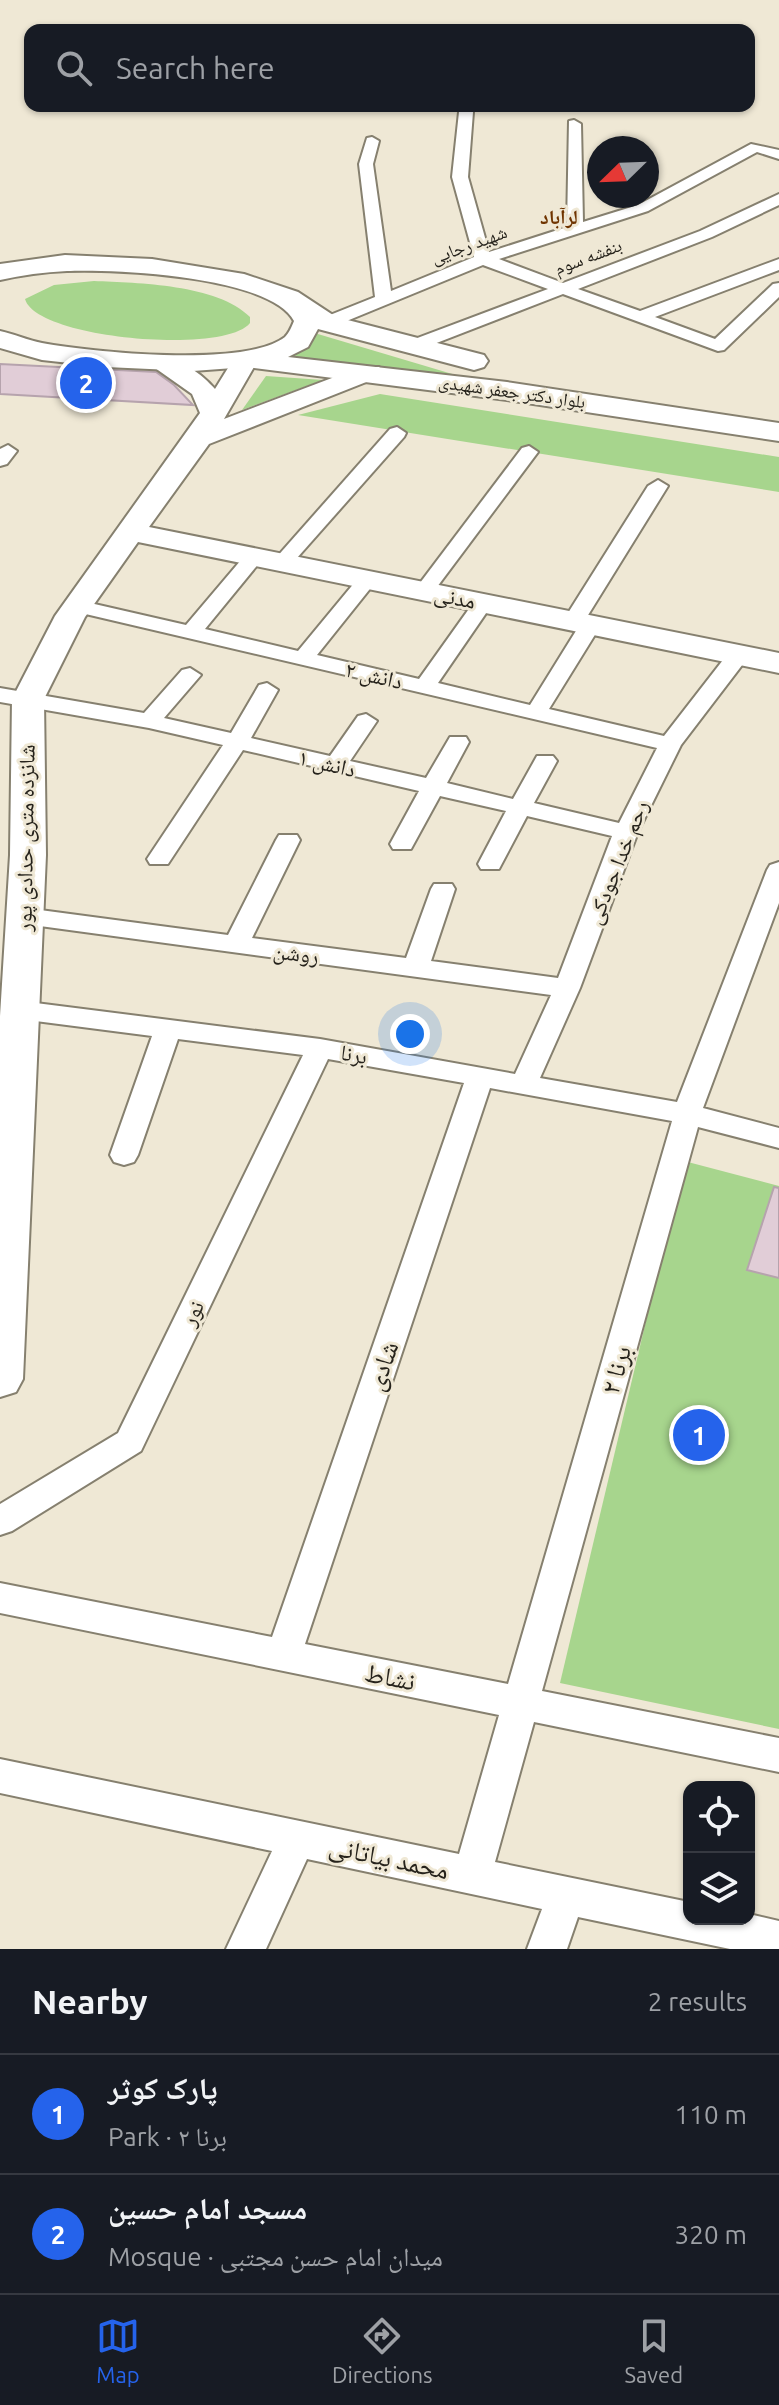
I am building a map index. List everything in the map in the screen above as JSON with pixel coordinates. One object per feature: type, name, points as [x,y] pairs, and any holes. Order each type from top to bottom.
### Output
[{"type":"main road","name":"بلوار دکتر جعفر شهیدی","points":[[0,272],[72,263],[143,266],[236,282],[286,297],[326,323],[410,347],[527,370],[779,409]]},
{"type":"main road","points":[[5,343],[75,356],[161,363],[245,360],[283,350],[304,338],[308,321],[302,310],[286,297]]},
{"type":"main road","name":"بلوار دکتر جعفر شهیدی","points":[[245,360],[370,372],[779,432]]},
{"type":"street","points":[[466,112],[460,177],[483,259],[718,346],[779,288]]},
{"type":"street","points":[[574,124],[575,230]]},
{"type":"street","points":[[372,141],[366,164],[384,299]]},
{"type":"street","name":"شهید رجایی","points":[[326,323],[483,259],[643,208],[756,147],[779,155]]},
{"type":"street","name":"بنفشه سوم","points":[[410,347],[706,234],[779,199]]},
{"type":"street","points":[[640,317],[779,264]]},
{"type":"street","name":"شانزده متری حدادی پور","points":[[0,1379],[14,989],[25,916],[14,697],[206,426],[245,360]]},
{"type":"street","points":[[161,363],[201,386],[211,397],[206,426],[370,372]]},
{"type":"street","points":[[191,633],[397,433]]},
{"type":"street","points":[[424,591],[529,452]]},
{"type":"street","points":[[535,714],[658,486]]},
{"type":"street","name":"مدنی","points":[[130,532],[779,663]]},
{"type":"street","points":[[303,659],[367,580]]},
{"type":"street","points":[[425,687],[483,603]]},
{"type":"street","name":"دانش ۲","points":[[77,606],[670,744]]},
{"type":"street","name":"رحم خدا جودکی","points":[[524,1084],[567,988],[626,832],[670,744],[738,656]]},
{"type":"street","points":[[149,721],[190,675]]},
{"type":"street","points":[[159,859],[237,742],[267,690]]},
{"type":"street","name":"دانش ۱","points":[[14,697],[149,721],[520,810],[626,832]]},
{"type":"street","points":[[336,765],[366,721]]},
{"type":"street","points":[[402,844],[435,789],[458,742]]},
{"type":"street","points":[[490,864],[545,761]]},
{"type":"street","points":[[236,945],[288,840]]},
{"type":"street","name":"برنا ۲","points":[[472,1875],[687,1114],[779,870]]},
{"type":"street","points":[[416,968],[443,889]]},
{"type":"street","name":"روشن","points":[[25,916],[567,988]]},
{"type":"street","name":"برنا","points":[[14,989],[168,1029],[320,1048],[524,1084],[687,1114],[779,1138]]},
{"type":"street","points":[[124,1155],[168,1029]]},
{"type":"street","name":"نور","points":[[0,1521],[130,1442],[320,1048]]},
{"type":"street","name":"شادی","points":[[284,1655],[480,1077]]},
{"type":"street","name":"نشاط","points":[[0,1598],[779,1755]]},
{"type":"street","name":"محمد بیاتانی","points":[[0,1776],[779,1940]]},
{"type":"street","points":[[246,1949],[297,1839]]},
{"type":"street","points":[[547,1949],[566,1895]]},
{"type":"green space","points":[[94,281],[176,287],[198,292],[236,306],[250,317],[250,323],[234,333],[206,338],[132,338],[94,333],[61,324],[37,313],[25,299],[54,285]]},
{"type":"green space","points":[[301,329],[496,387],[274,355]]},
{"type":"green space","points":[[266,376],[323,380],[242,410]]},
{"type":"green space","points":[[380,394],[779,457],[779,492],[298,415]]},
{"type":"green space","points":[[684,1161],[779,1186],[779,1729],[560,1683]]},
{"type":"building","points":[[0,364],[156,372],[193,405],[0,394]]},
{"type":"building","points":[[774,1187],[779,1188],[779,1278],[747,1270]]},
{"type":"place","name":"مسجد امام حسین","points":[[86,383]]},
{"type":"place","name":"پارک کوثر","points":[[699,1435]]},
{"type":"district","name":"لرآباد","points":[[559,217]]}]
